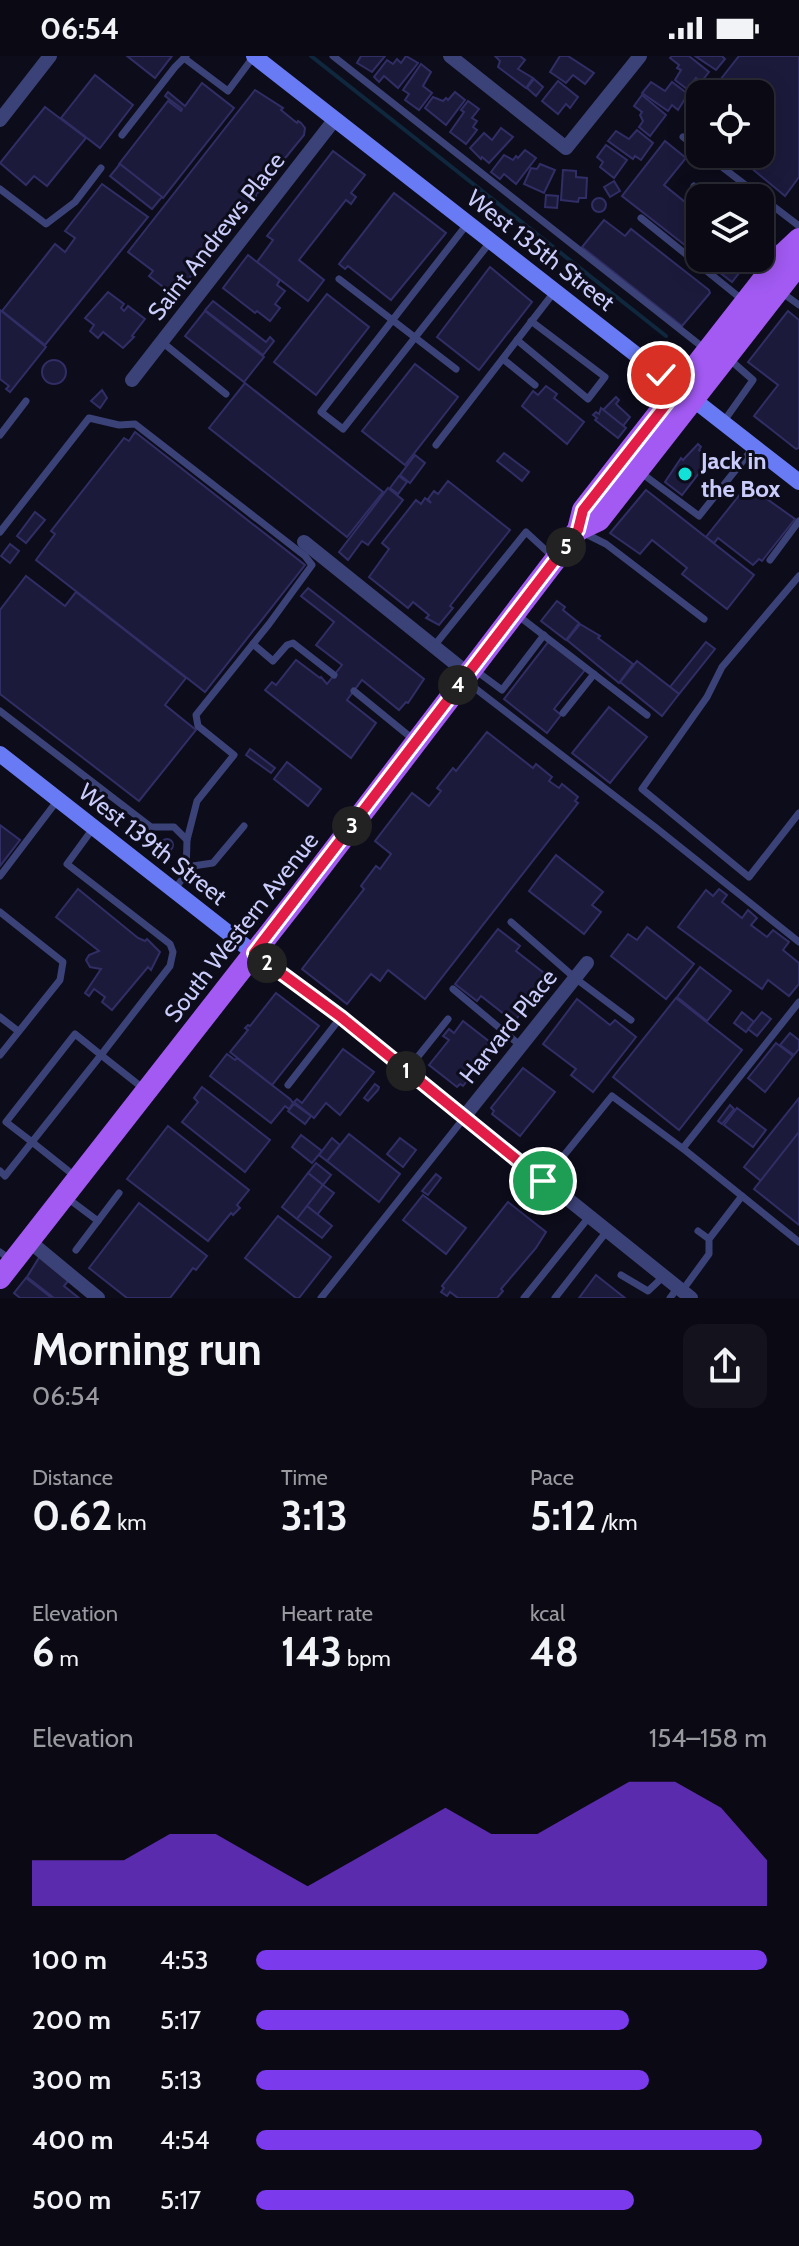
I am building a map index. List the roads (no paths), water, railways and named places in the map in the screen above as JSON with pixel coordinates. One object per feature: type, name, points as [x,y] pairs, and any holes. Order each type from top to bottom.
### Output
[{"type":"main road","name":"South Western Avenue","points":[[717,354],[746,303],[794,252]]},
{"type":"main road","name":"South Western Avenue","points":[[578,530],[599,520],[717,354],[779,290],[794,252]]},
{"type":"main road","name":"South Western Avenue","points":[[4,1264],[29,1241],[254,953],[578,530],[583,510],[686,395]]},
{"type":"street","name":"West 135th Street","points":[[254,56],[799,482]]},
{"type":"street","points":[[458,59],[566,148],[640,56]]},
{"type":"street","points":[[3,111],[45,58]]},
{"type":"street","name":"Saint Andrews Place","points":[[132,380],[335,119]]},
{"type":"street","points":[[304,542],[467,673]]},
{"type":"street","name":"West 139th Street","points":[[0,754],[53,807],[94,827],[341,1017],[664,1276],[680,1294]]},
{"type":"street","name":"Harvard Place","points":[[464,1117],[587,963]]},
{"type":"street","points":[[29,1241],[98,1298]]},
{"type":"lane","points":[[122,135],[185,57],[228,91],[254,56]]},
{"type":"lane","points":[[333,56],[753,380],[722,422]]},
{"type":"lane","points":[[0,189],[46,224],[75,202],[101,168]]},
{"type":"lane","points":[[723,168],[799,226]]},
{"type":"lane","points":[[641,218],[746,303]]},
{"type":"lane","points":[[468,223],[321,412],[343,429],[491,241]]},
{"type":"lane","points":[[774,243],[794,252]]},
{"type":"lane","points":[[339,279],[456,369]]},
{"type":"lane","points":[[779,290],[799,305]]},
{"type":"lane","points":[[436,445],[555,291]]},
{"type":"lane","points":[[517,340],[588,399],[605,377],[531,321]]},
{"type":"lane","points":[[162,342],[226,394]]},
{"type":"lane","points":[[503,359],[535,385]]},
{"type":"lane","points":[[0,435],[26,401]]},
{"type":"lane","points":[[0,532],[89,418],[119,425],[135,424],[305,556],[312,565],[196,715],[198,726],[234,755],[197,801],[187,840],[186,874],[174,890]]},
{"type":"lane","points":[[637,470],[699,516],[754,447]]},
{"type":"lane","points":[[770,560],[799,521]]},
{"type":"lane","points":[[578,530],[606,544],[704,619]]},
{"type":"lane","points":[[434,646],[526,532],[556,559]]},
{"type":"lane","points":[[799,576],[722,667],[707,697],[642,789],[749,877],[799,813]]},
{"type":"lane","points":[[514,613],[647,715]]},
{"type":"lane","points":[[467,673],[502,690],[544,635]]},
{"type":"lane","points":[[253,644],[273,661],[287,645],[293,643],[334,675]]},
{"type":"lane","points":[[467,673],[799,942]]},
{"type":"lane","points":[[563,713],[594,674]]},
{"type":"lane","points":[[354,691],[415,742]]},
{"type":"lane","points":[[0,711],[151,827],[174,827],[187,840]]},
{"type":"lane","points":[[0,876],[53,807]]},
{"type":"lane","points":[[186,867],[213,863],[244,826]]},
{"type":"lane","points":[[0,1171],[5,1176],[170,966],[173,952],[170,944],[67,864],[94,827]]},
{"type":"lane","points":[[0,912],[63,962],[60,980],[0,1055]]},
{"type":"lane","points":[[511,922],[575,978],[631,1020]]},
{"type":"lane","points":[[453,989],[521,1046]]},
{"type":"lane","points":[[683,1148],[799,1002]]},
{"type":"lane","points":[[0,1017],[18,1031]]},
{"type":"lane","points":[[288,1085],[341,1017]]},
{"type":"lane","points":[[406,1071],[448,1019]]},
{"type":"lane","points":[[0,1129],[75,1034],[147,1091]]},
{"type":"lane","points":[[543,1181],[612,1096],[683,1148],[799,1242]]},
{"type":"lane","points":[[321,1298],[464,1117]]},
{"type":"lane","points":[[6,1122],[32,1142],[98,1221]]},
{"type":"lane","points":[[76,1250],[119,1193]]},
{"type":"lane","points":[[680,1294],[709,1254],[709,1239],[742,1196]]},
{"type":"lane","points":[[524,1298],[589,1217]]},
{"type":"lane","points":[[555,1298],[607,1231]]},
{"type":"lane","points":[[698,1231],[709,1239]]},
{"type":"lane","points":[[621,1275],[648,1291],[664,1276]]},
{"type":"waterway","points":[[311,56],[666,336]]},
{"type":"place","name":"Jack in the Box","points":[[685,474]]}]
